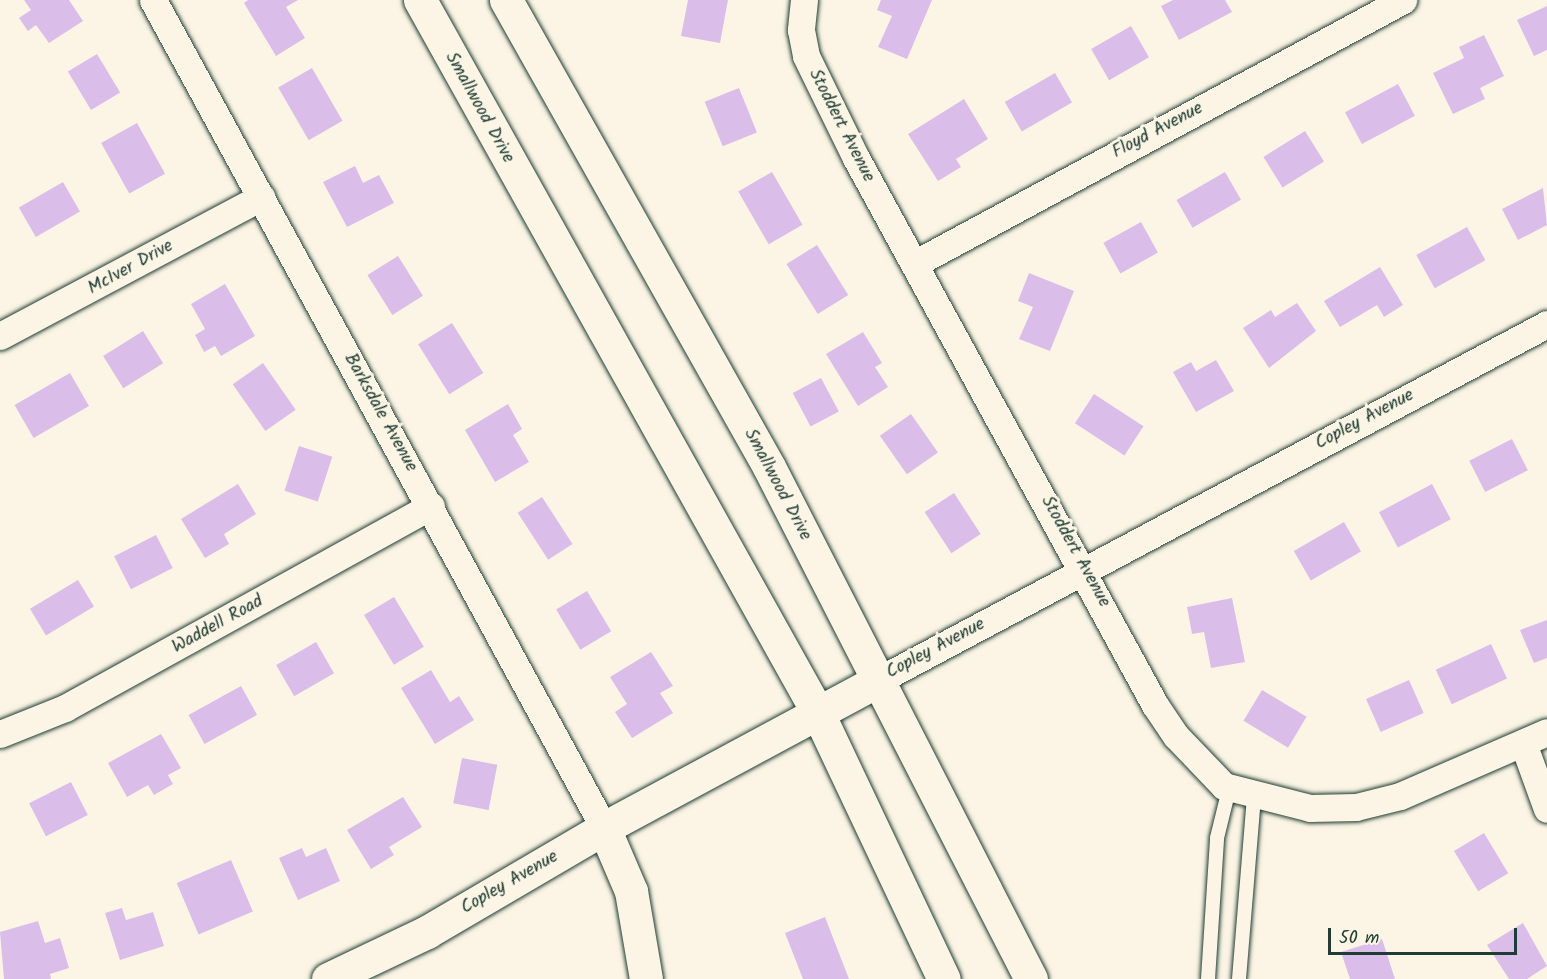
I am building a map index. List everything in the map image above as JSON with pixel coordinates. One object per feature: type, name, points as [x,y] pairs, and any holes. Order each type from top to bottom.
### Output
[{"type":"main road","name":"Smallwood Drive","points":[[420,0],[818,713],[944,979]]},
{"type":"main road","name":"Smallwood Drive","points":[[506,0],[769,466],[1031,979]]},
{"type":"main road","name":"Copley Avenue","points":[[328,979],[427,932],[604,828],[877,681]]},
{"type":"main road","points":[[604,828],[630,891],[646,979]]},
{"type":"street","name":"Barksdale Avenue","points":[[153,0],[431,506],[604,828]]},
{"type":"street","name":"Stoddert Avenue","points":[[804,0],[801,30],[806,56],[914,264],[1085,569],[1155,705],[1176,736],[1241,792]]},
{"type":"street","name":"Floyd Avenue","points":[[914,264],[1403,0]]},
{"type":"street","name":"McIver Drive","points":[[0,336],[261,197]]},
{"type":"street","name":"Copley Avenue","points":[[877,681],[1547,324]]},
{"type":"street","name":"Waddell Road","points":[[0,734],[65,708],[431,506]]},
{"type":"street","points":[[1241,792],[1310,808],[1374,803],[1535,737],[1547,809]]},
{"type":"lane","points":[[1208,979],[1217,838],[1241,792]]},
{"type":"lane","points":[[1239,979],[1241,792]]},
{"type":"building","points":[[24,0],[69,0],[83,21],[49,43],[36,25],[28,31],[19,18],[31,10]]},
{"type":"building","points":[[248,0],[298,0],[286,7],[305,38],[276,56],[244,3]]},
{"type":"building","points":[[688,0],[728,0],[720,43],[681,36]]},
{"type":"building","points":[[881,0],[932,0],[907,59],[878,47],[892,16],[877,10]]},
{"type":"building","points":[[1173,0],[1225,0],[1232,12],[1179,40],[1161,6]]},
{"type":"building","points":[[1547,6],[1547,50],[1534,56],[1517,20]]},
{"type":"building","points":[[1131,26],[1149,57],[1109,80],[1091,49]]},
{"type":"building","points":[[1484,35],[1504,76],[1480,88],[1485,99],[1453,114],[1433,73],[1464,58],[1459,47]]},
{"type":"building","points":[[97,54],[120,93],[91,110],[68,72]]},
{"type":"building","points":[[312,68],[342,121],[309,140],[278,88]]},
{"type":"building","points":[[1055,73],[1072,102],[1022,131],[1005,102]]},
{"type":"building","points":[[1398,84],[1415,116],[1362,144],[1345,112]]},
{"type":"building","points":[[739,88],[757,133],[723,146],[705,102]]},
{"type":"building","points":[[964,99],[988,139],[956,159],[961,167],[938,181],[908,134]]},
{"type":"building","points":[[137,123],[165,174],[129,194],[101,143]]},
{"type":"building","points":[[1305,131],[1324,162],[1283,187],[1263,157]]},
{"type":"building","points":[[355,166],[363,183],[379,175],[394,203],[347,227],[323,182]]},
{"type":"building","points":[[772,172],[802,225],[769,244],[738,192]]},
{"type":"building","points":[[1225,172],[1241,200],[1193,228],[1177,200]]},
{"type":"building","points":[[63,182],[80,211],[36,237],[19,208]]},
{"type":"building","points":[[1543,188],[1547,225],[1518,240],[1502,209]]},
{"type":"building","points":[[1141,222],[1158,253],[1120,273],[1103,243]]},
{"type":"building","points":[[1467,227],[1485,260],[1435,288],[1416,255]]},
{"type":"building","points":[[817,245],[848,295],[818,314],[786,264]]},
{"type":"building","points":[[398,256],[423,296],[392,315],[367,275]]},
{"type":"building","points":[[1380,267],[1403,305],[1384,317],[1377,305],[1340,327],[1324,301]]},
{"type":"building","points":[[1029,273],[1074,291],[1050,351],[1019,339],[1033,307],[1018,301]]},
{"type":"building","points":[[225,284],[255,336],[221,356],[215,346],[204,352],[195,335],[205,329],[191,304]]},
{"type":"building","points":[[1297,303],[1316,331],[1269,368],[1243,328],[1271,310],[1275,317]]},
{"type":"building","points":[[452,323],[483,373],[449,394],[418,344]]},
{"type":"building","points":[[143,331],[163,363],[123,388],[103,356]]},
{"type":"building","points":[[863,332],[882,363],[875,367],[888,387],[858,406],[826,354]]},
{"type":"building","points":[[1216,360],[1234,391],[1196,412],[1173,372],[1191,362],[1196,371]]},
{"type":"building","points":[[263,363],[296,410],[265,431],[233,384]]},
{"type":"building","points":[[70,373],[89,406],[34,438],[15,405]]},
{"type":"building","points":[[821,378],[839,412],[811,427],[793,393]]},
{"type":"building","points":[[1094,394],[1143,426],[1124,455],[1075,423]]},
{"type":"building","points":[[508,404],[522,429],[513,435],[529,462],[495,482],[465,430]]},
{"type":"building","points":[[911,414],[938,453],[907,474],[880,436]]},
{"type":"building","points":[[1512,439],[1528,470],[1485,492],[1469,461]]},
{"type":"building","points":[[299,446],[332,457],[318,502],[284,491]]},
{"type":"building","points":[[238,484],[256,514],[224,534],[229,544],[205,558],[181,519]]},
{"type":"building","points":[[1432,484],[1451,519],[1398,547],[1379,512]]},
{"type":"building","points":[[954,493],[981,534],[951,553],[925,512]]},
{"type":"building","points":[[542,497],[572,544],[548,560],[518,513]]},
{"type":"building","points":[[1344,522],[1361,551],[1311,580],[1294,551]]},
{"type":"building","points":[[156,535],[173,568],[131,589],[114,556]]},
{"type":"building","points":[[78,580],[94,607],[46,635],[30,609]]},
{"type":"building","points":[[587,591],[611,631],[580,650],[556,610]]},
{"type":"building","points":[[394,597],[424,647],[394,665],[364,615]]},
{"type":"building","points":[[1232,598],[1245,662],[1211,668],[1204,632],[1192,634],[1187,607]]},
{"type":"building","points":[[1547,620],[1547,658],[1534,663],[1520,630]]},
{"type":"building","points":[[316,642],[334,673],[294,696],[276,665]]},
{"type":"building","points":[[1491,644],[1507,678],[1452,704],[1436,670]]},
{"type":"building","points":[[651,652],[673,686],[660,693],[673,713],[632,738],[615,712],[627,704],[610,677]]},
{"type":"building","points":[[431,670],[450,702],[459,696],[474,720],[435,744],[401,688]]},
{"type":"building","points":[[1409,680],[1424,713],[1381,732],[1366,699]]},
{"type":"building","points":[[241,686],[257,715],[205,744],[189,715]]},
{"type":"building","points":[[1262,690],[1307,717],[1288,748],[1243,721]]},
{"type":"building","points":[[161,734],[181,768],[168,775],[173,784],[154,795],[148,785],[127,797],[108,763]]},
{"type":"building","points":[[462,758],[497,765],[489,810],[453,803]]},
{"type":"building","points":[[71,782],[88,815],[46,836],[29,803]]},
{"type":"building","points":[[403,797],[422,827],[389,847],[394,855],[371,869],[347,830]]},
{"type":"building","points":[[1484,833],[1508,873],[1478,891],[1454,851]]},
{"type":"building","points":[[302,848],[306,857],[326,848],[340,881],[298,900],[279,858]]},
{"type":"building","points":[[231,860],[253,912],[199,935],[177,883]]},
{"type":"building","points":[[122,908],[126,920],[153,912],[164,946],[120,960],[105,913]]},
{"type":"building","points":[[825,917],[849,979],[803,979],[785,933]]},
{"type":"building","points":[[38,921],[45,943],[60,938],[69,968],[50,974],[51,979],[4,979],[0,932]]},
{"type":"building","points":[[1523,923],[1547,966],[1527,979],[1509,979],[1487,945]]},
{"type":"building","points":[[1382,939],[1395,979],[1350,979],[1341,952]]}]
